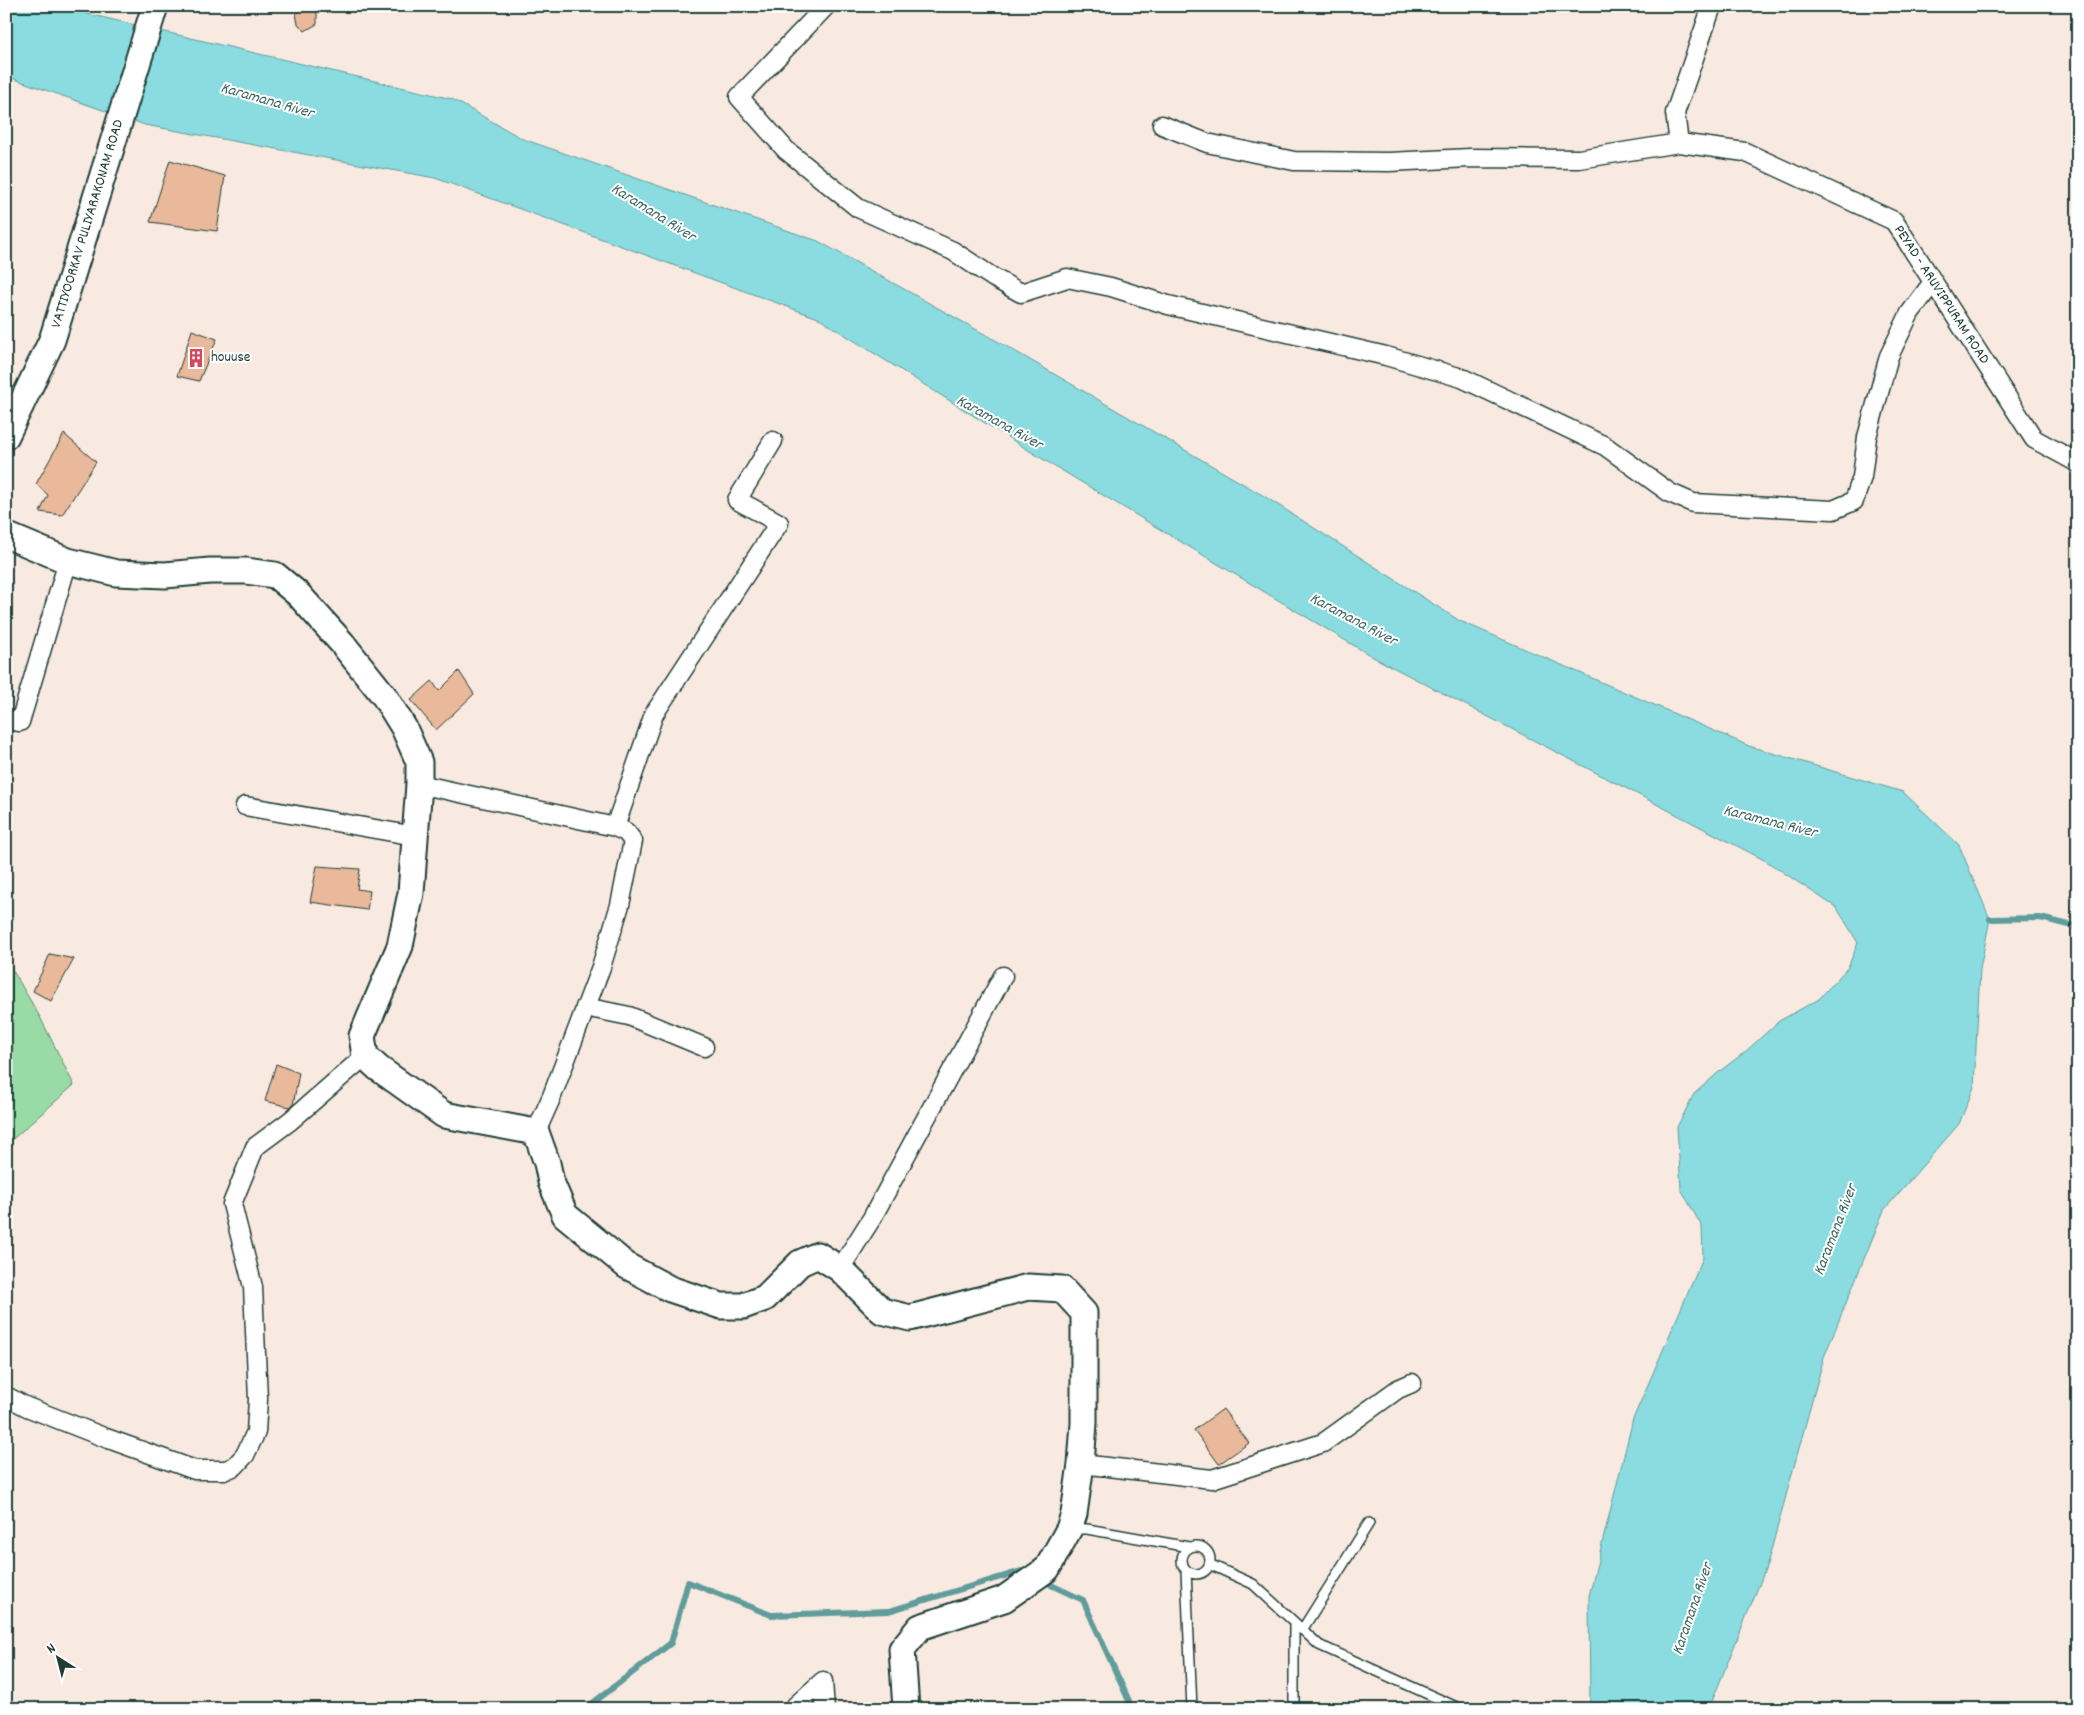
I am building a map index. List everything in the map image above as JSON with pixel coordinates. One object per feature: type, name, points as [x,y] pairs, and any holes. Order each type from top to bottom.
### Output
[{"type":"street","name":"VATTIYOORKAV PULIYARAKONAM ROAD","points":[[6,436],[52,340],[155,6]]},
{"type":"street","points":[[826,6],[739,98],[786,150],[858,208],[953,251],[1021,293],[1067,278],[1111,287],[1168,304],[1386,356],[1462,378],[1605,446],[1670,493],[1693,503],[1833,510],[1854,501],[1862,477],[1867,437],[1889,356],[1910,313],[1933,282]]},
{"type":"street","points":[[1679,143],[1675,113],[1712,6]]},
{"type":"street","name":"PEYAD - ARUVIPPURAM ROAD","points":[[1162,126],[1207,143],[1294,161],[1389,162],[1470,158],[1579,160],[1679,143],[1745,152],[1894,221],[2034,439],[2078,462]]},
{"type":"street","points":[[615,827],[654,714],[779,523],[737,500],[773,441]]},
{"type":"street","points":[[6,535],[68,561],[116,573],[165,575],[210,571],[246,571],[275,575],[299,595],[342,643],[385,697],[404,728],[419,762],[411,893],[400,946],[362,1036],[365,1056],[378,1068],[444,1116],[536,1132]]},
{"type":"street","points":[[6,720],[20,722],[68,561]]},
{"type":"street","points":[[419,784],[615,827],[626,832],[634,841],[620,905],[601,967],[552,1096],[536,1132],[547,1163],[551,1182],[565,1215],[627,1266],[670,1289],[720,1306],[743,1306],[765,1298],[800,1263],[818,1255],[840,1268],[882,1311],[910,1318],[1028,1287],[1062,1289],[1084,1313],[1084,1423],[1074,1514],[1069,1529],[1047,1569],[1004,1599],[920,1627],[902,1649],[906,1709]]},
{"type":"street","points":[[245,806],[415,836]]},
{"type":"street","points":[[840,1268],[872,1218],[1003,976]]},
{"type":"street","points":[[586,1007],[629,1016],[704,1047]]},
{"type":"street","points":[[6,1396],[106,1438],[194,1470],[226,1470],[235,1466],[244,1455],[256,1432],[258,1399],[253,1287],[232,1204],[255,1147],[290,1121],[365,1056]]},
{"type":"street","points":[[1081,1464],[1212,1479],[1323,1443],[1398,1389],[1412,1383]]},
{"type":"street","points":[[792,1709],[823,1681],[825,1709]]},
{"type":"lane","points":[[1302,1630],[1369,1523]]},
{"type":"lane","points":[[1069,1529],[1086,1529],[1189,1547]]},
{"type":"lane","points":[[1194,1545],[1203,1547],[1209,1555],[1209,1564],[1199,1574],[1194,1574],[1183,1567],[1181,1558],[1189,1547],[1194,1545]]},
{"type":"lane","points":[[1209,1564],[1253,1584],[1319,1645],[1461,1709]]},
{"type":"lane","points":[[1186,1570],[1192,1709]]},
{"type":"lane","points":[[1294,1623],[1294,1709]]},
{"type":"green space","points":[[6,959],[40,1017],[74,1085],[6,1145]]},
{"type":"water","name":"Karamana River","points":[[6,6],[54,6],[452,99],[523,139],[818,241],[1006,346],[1264,496],[1460,621],[1749,746],[1903,792],[1959,845],[1990,919],[1980,969],[1974,1087],[1959,1124],[1884,1210],[1824,1357],[1767,1565],[1709,1709],[1590,1709],[1589,1596],[1633,1419],[1703,1258],[1702,1227],[1681,1189],[1677,1127],[1694,1094],[1779,1021],[1819,999],[1848,967],[1858,943],[1837,908],[1766,861],[1373,657],[1036,455],[818,318],[435,178],[145,125],[6,76]]},
{"type":"building","points":[[306,6],[309,6],[317,13],[317,24],[305,31],[298,24],[296,14]]},
{"type":"building","points":[[170,160],[225,176],[217,231],[150,222]]},
{"type":"building","name":"houuse","points":[[192,330],[217,339],[199,381],[177,376]]},
{"type":"building","points":[[64,434],[96,462],[62,515],[40,512],[48,495],[36,484]]},
{"type":"building","points":[[459,671],[474,694],[436,730],[411,700],[432,681],[439,691]]},
{"type":"building","points":[[317,866],[360,869],[357,889],[370,891],[367,910],[310,902]]},
{"type":"building","points":[[50,954],[74,959],[51,1001],[33,991]]},
{"type":"building","points":[[276,1064],[299,1073],[293,1105],[290,1107],[265,1101]]},
{"type":"building","points":[[1223,1409],[1249,1443],[1219,1464],[1194,1430]]},
{"type":"waterway","points":[[1990,919],[2040,918],[2078,927]]},
{"type":"waterway","points":[[585,1709],[671,1643],[688,1582],[771,1615],[889,1611],[1021,1571]]},
{"type":"waterway","points":[[1051,1585],[1083,1600],[1129,1701],[1129,1709]]},
{"type":"place","name":"houuse","points":[[196,358]]}]
